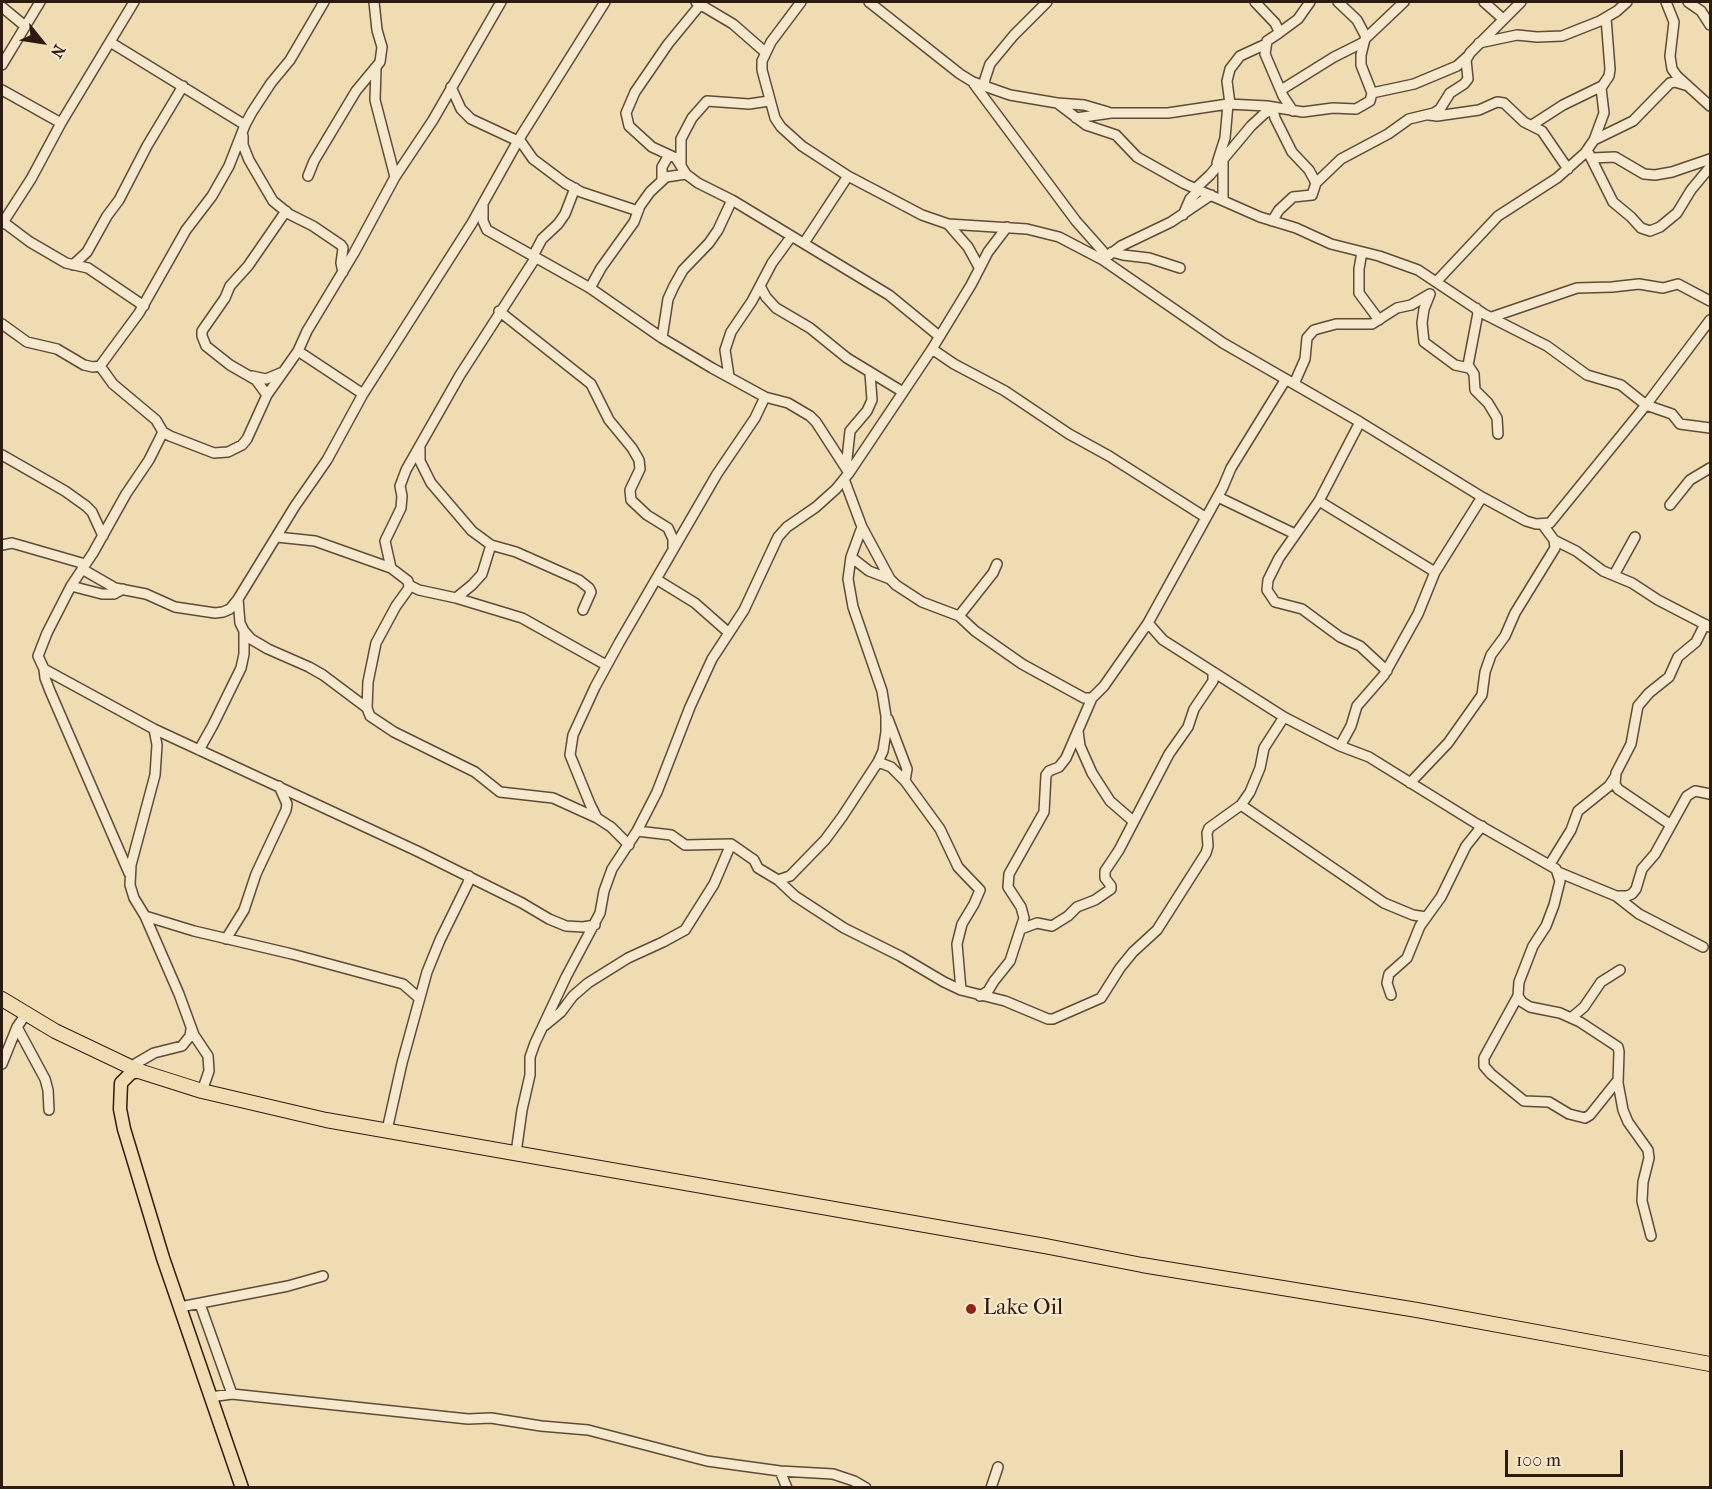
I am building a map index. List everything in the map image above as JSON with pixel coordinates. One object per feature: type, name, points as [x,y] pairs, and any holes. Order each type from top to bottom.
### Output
[{"type":"highway","points":[[2,999],[55,1031],[134,1069],[202,1091],[326,1120],[1142,1265],[1417,1310],[1710,1364]]},
{"type":"main road","points":[[134,1069],[122,1083],[121,1120],[180,1307],[242,1488]]},
{"type":"street","points":[[2,65],[40,2]]},
{"type":"street","points":[[134,2],[31,179],[2,222],[30,242],[73,265],[88,268],[144,306]]},
{"type":"street","points":[[2,324],[27,342],[57,350],[93,368],[100,366],[144,306],[181,238],[212,196],[229,166],[244,129],[271,83],[290,60],[324,2]]},
{"type":"street","points":[[308,176],[314,161],[356,91],[382,56],[374,2]]},
{"type":"street","points":[[100,366],[113,384],[156,420],[163,432],[204,450],[222,453],[234,450],[247,439],[267,395],[298,351],[314,318],[343,272],[395,177],[422,137],[501,2]]},
{"type":"street","points":[[2,545],[12,543],[83,566],[115,588],[146,594],[175,607],[215,613],[230,609],[327,460],[363,394],[483,205],[519,140],[605,2]]},
{"type":"street","points":[[801,2],[783,22],[765,52],[762,70],[775,118],[791,138],[848,176],[922,215],[948,224],[1027,229],[1059,237],[1107,256],[1140,256],[1180,268]]},
{"type":"street","points":[[869,2],[973,82],[1010,95],[1057,104],[1084,105],[1112,113]]},
{"type":"street","points":[[1255,2],[1275,22],[1278,33]]},
{"type":"street","points":[[1213,171],[1225,138],[1229,104],[1227,81],[1230,69],[1240,56],[1266,44],[1298,19],[1310,2]]},
{"type":"street","points":[[1076,118],[1112,113],[1168,113],[1229,104],[1303,112],[1333,108],[1356,109],[1370,101],[1372,93],[1361,65],[1365,40],[1357,20],[1338,2]]},
{"type":"street","points":[[1281,90],[1365,40],[1404,2]]},
{"type":"street","points":[[1484,2],[1503,19]]},
{"type":"street","points":[[1372,93],[1414,84],[1457,66],[1521,2]]},
{"type":"street","points":[[1479,43],[1517,35],[1537,38],[1562,36],[1606,18],[1627,2]]},
{"type":"street","points":[[1666,2],[1674,22],[1670,62],[1677,76],[1710,106]]},
{"type":"street","points":[[1688,2],[1701,11],[1710,24]]},
{"type":"street","points":[[765,52],[733,24],[698,3],[632,98],[626,113],[626,120],[651,147],[669,154],[681,164],[686,174],[698,183],[732,200],[889,295],[939,336]]},
{"type":"street","points":[[984,86],[990,64],[1043,3]]},
{"type":"street","points":[[2,7],[25,27]]},
{"type":"street","points":[[1532,126],[1563,105],[1602,86],[1609,76],[1606,18]]},
{"type":"street","points":[[110,42],[183,86],[244,129]]},
{"type":"street","points":[[1266,44],[1265,54],[1293,111]]},
{"type":"street","points":[[1272,221],[1279,210],[1293,198],[1312,195],[1316,183],[1341,159],[1397,129],[1408,119],[1427,115],[1440,109],[1450,93],[1466,82],[1469,76],[1466,60],[1468,56]]},
{"type":"street","points":[[376,67],[375,100],[395,177]]},
{"type":"street","points":[[973,82],[1076,221],[1107,256],[1223,343],[1360,422],[1482,497],[1526,520],[1543,525],[1550,523],[1646,405],[1710,320]]},
{"type":"street","points":[[1594,140],[1633,121],[1670,83],[1675,82],[1691,87]]},
{"type":"street","points":[[73,265],[87,252],[107,216],[119,200],[147,146],[183,86]]},
{"type":"street","points":[[1469,368],[1457,366],[1424,342],[1422,323],[1424,309],[1435,281],[1504,210],[1536,193],[1589,154],[1604,113],[1602,86]]},
{"type":"street","points":[[451,87],[461,109],[471,119],[519,140],[532,159],[575,189],[638,212]]},
{"type":"street","points":[[2,90],[62,123]]},
{"type":"street","points":[[681,164],[681,139],[692,118],[707,101],[749,104],[769,101]]},
{"type":"street","points":[[1427,115],[1479,110],[1499,102],[1507,105],[1521,120],[1545,135],[1568,169]]},
{"type":"street","points":[[1057,104],[1096,129],[1116,135],[1137,157],[1198,189],[1331,244],[1418,270],[1476,308],[1547,346],[1587,375],[1613,381],[1646,405],[1672,414],[1680,424],[1710,428]]},
{"type":"street","points":[[1183,215],[1190,199],[1251,126],[1265,112],[1274,109]]},
{"type":"street","points":[[1274,109],[1275,118],[1294,157],[1309,170],[1316,183]]},
{"type":"street","points":[[244,129],[243,145],[253,169],[273,201],[286,212],[313,226],[341,245],[344,253],[341,263],[343,272]]},
{"type":"street","points":[[662,180],[662,167],[669,154]]},
{"type":"street","points":[[1589,154],[1615,157],[1644,174],[1655,175],[1672,172],[1710,159]]},
{"type":"street","points":[[1589,154],[1613,202],[1641,228],[1650,231],[1660,227],[1677,213],[1691,190],[1710,167]]},
{"type":"street","points":[[1223,160],[1223,200]]},
{"type":"street","points":[[590,288],[650,192],[662,180],[672,175],[686,174]]},
{"type":"street","points":[[804,243],[848,176]]},
{"type":"street","points":[[391,568],[385,541],[401,508],[402,478],[460,375],[534,256],[542,239],[565,214],[575,189]]},
{"type":"street","points":[[1107,256],[1183,215],[1211,195]]},
{"type":"street","points":[[662,338],[668,299],[674,286],[683,270],[718,230],[732,200]]},
{"type":"street","points":[[483,205],[483,221],[487,230],[590,288],[662,338],[765,396],[788,403],[810,416],[816,422],[846,474],[862,527],[890,579]]},
{"type":"street","points":[[267,395],[261,384],[251,376],[230,365],[210,350],[203,341],[202,331],[230,286],[248,266],[286,212]]},
{"type":"street","points":[[948,224],[968,247],[979,267]]},
{"type":"street","points":[[516,1153],[530,1075],[530,1057],[566,977],[595,925],[600,913],[606,881],[612,868],[637,831],[657,792],[706,672],[755,589],[778,537],[787,527],[816,507],[836,489],[933,349],[971,285],[979,267],[1007,227]]},
{"type":"street","points":[[729,376],[725,355],[727,342],[772,263],[790,237]]},
{"type":"street","points":[[1362,252],[1359,293],[1378,320]]},
{"type":"street","points":[[1492,317],[1577,288],[1639,284],[1663,288],[1678,284],[1710,302]]},
{"type":"street","points":[[760,286],[776,308],[810,328],[846,358],[903,392]]},
{"type":"street","points":[[980,996],[988,991],[1010,961],[1021,929],[1023,911],[1008,887],[1009,874],[1044,812],[1046,775],[1063,763],[1092,698],[1104,686],[1148,623],[1231,468],[1305,359],[1307,338],[1314,330],[1336,324],[1370,325],[1397,308],[1411,305],[1430,294]]},
{"type":"street","points":[[1476,308],[1478,314],[1469,357],[1469,368],[1474,374],[1475,390],[1497,418],[1498,434]]},
{"type":"street","points":[[500,311],[591,384],[609,420],[639,460],[640,469],[630,490],[631,500],[668,528],[673,539],[673,550]]},
{"type":"street","points":[[933,349],[954,364],[1005,391],[1069,434],[1109,456],[1205,517]]},
{"type":"street","points":[[298,351],[363,394]]},
{"type":"street","points":[[251,376],[267,379],[284,372]]},
{"type":"street","points":[[846,474],[850,431],[867,411],[872,400],[870,373]]},
{"type":"street","points":[[597,818],[573,762],[571,743],[606,665],[717,474],[755,418],[765,396]]},
{"type":"street","points":[[1360,422],[1319,501],[1272,571],[1267,586],[1268,594],[1275,602],[1307,612],[1340,637],[1360,645],[1386,671]]},
{"type":"street","points":[[163,432],[149,460],[71,586],[38,657],[45,669],[45,678],[50,691],[130,876],[134,898],[145,916],[179,994],[191,1029],[208,1056],[208,1071],[202,1091]]},
{"type":"street","points":[[420,445],[420,460],[431,483],[464,524],[491,545],[516,552],[579,580],[591,592],[583,610]]},
{"type":"street","points":[[2,455],[65,491],[86,506],[92,512],[103,536]]},
{"type":"street","points":[[1670,505],[1690,480],[1710,468]]},
{"type":"street","points":[[1218,496],[1295,534]]},
{"type":"street","points":[[1340,746],[1351,726],[1357,706],[1382,679],[1418,614],[1435,572],[1482,497]]},
{"type":"street","points":[[1319,501],[1435,572]]},
{"type":"street","points":[[1543,525],[1554,540],[1576,551],[1594,566],[1632,583],[1658,600],[1708,625],[1696,642],[1678,657],[1669,677],[1649,693],[1638,706],[1631,744],[1615,777],[1609,786],[1578,811],[1571,830],[1550,864]]},
{"type":"street","points":[[862,527],[851,557],[848,579],[853,607],[882,691],[886,716],[907,769],[905,781]]},
{"type":"street","points":[[277,537],[315,541],[391,568],[419,590],[456,598],[522,618],[606,665]]},
{"type":"street","points":[[1614,575],[1635,537]]},
{"type":"street","points":[[1410,783],[1448,743],[1479,701],[1485,688],[1485,672],[1491,655],[1505,636],[1515,613],[1544,569],[1555,548],[1554,540]]},
{"type":"street","points":[[456,598],[482,574],[491,545]]},
{"type":"street","points":[[851,557],[869,571],[890,579],[922,602],[959,616],[975,631],[1022,664],[1084,698],[1092,698]]},
{"type":"street","points":[[959,616],[993,573],[997,564]]},
{"type":"street","points":[[656,579],[695,603],[729,633]]},
{"type":"street","points":[[410,585],[376,643],[368,682],[367,708],[370,716],[394,732],[467,767],[486,779],[500,792],[554,798],[597,818],[611,827],[629,844]]},
{"type":"street","points":[[71,586],[102,594],[114,594],[123,589]]},
{"type":"street","points":[[199,750],[241,668],[244,654],[244,632],[240,623],[238,599]]},
{"type":"street","points":[[1148,623],[1163,640],[1284,717],[1340,746],[1368,757],[1550,864],[1558,872],[1616,896],[1632,909],[1702,947]]},
{"type":"street","points":[[244,632],[258,644],[323,675],[367,708]]},
{"type":"street","points":[[45,669],[154,729],[469,876],[557,923],[573,927],[595,925]]},
{"type":"street","points":[[1021,929],[1037,923],[1052,926],[1077,907],[1095,900],[1111,889],[1112,886],[1105,878],[1105,871],[1119,850],[1169,754],[1188,727],[1194,709],[1213,681],[1213,672]]},
{"type":"street","points":[[778,880],[790,876],[825,840],[857,796],[878,762],[884,743],[886,716]]},
{"type":"street","points":[[637,831],[671,835],[685,845],[731,844],[754,860],[758,868],[778,880],[795,896],[844,928],[961,990],[1017,1005],[1048,1019],[1053,1019],[1093,1002],[1105,994],[1120,968],[1133,952],[1157,930],[1206,853],[1209,828],[1241,805],[1255,782],[1264,748],[1284,717]]},
{"type":"street","points":[[130,876],[155,775],[157,745],[154,729]]},
{"type":"street","points":[[1078,731],[1080,746],[1092,773],[1110,801],[1133,821]]},
{"type":"street","points":[[878,762],[891,767],[905,781],[939,829],[958,867],[980,890],[962,924],[957,944],[961,990]]},
{"type":"street","points":[[1615,777],[1618,789],[1671,825]]},
{"type":"street","points":[[226,939],[244,910],[256,874],[286,810],[287,804],[278,786]]},
{"type":"street","points":[[1616,896],[1627,896],[1636,889],[1642,868],[1655,854],[1687,796],[1695,791],[1710,794]]},
{"type":"street","points":[[1241,805],[1384,903],[1413,915],[1426,917]]},
{"type":"street","points":[[1391,995],[1387,983],[1389,974],[1407,958],[1415,934],[1446,888],[1466,846],[1482,826]]},
{"type":"street","points":[[543,1027],[561,1012],[573,996],[588,983],[628,958],[685,930],[714,884],[731,844]]},
{"type":"street","points":[[1558,872],[1560,880],[1546,926],[1533,946],[1519,982],[1518,996],[1484,1058],[1484,1066],[1524,1101],[1549,1102],[1569,1114],[1585,1118],[1590,1115],[1618,1080]]},
{"type":"street","points":[[387,1130],[419,998],[431,961],[468,883],[469,876]]},
{"type":"street","points":[[145,916],[403,984],[419,998]]},
{"type":"street","points":[[1572,1018],[1584,1006],[1601,982],[1620,970]]},
{"type":"street","points":[[1518,996],[1530,1007],[1572,1018],[1618,1047],[1618,1080],[1625,1115],[1648,1150],[1649,1158],[1643,1182],[1642,1201],[1651,1236]]},
{"type":"street","points":[[2,1064],[17,1028],[26,1014]]},
{"type":"street","points":[[17,1028],[45,1079],[49,1110]]},
{"type":"street","points":[[134,1069],[159,1051],[182,1046],[190,1036],[191,1029]]},
{"type":"street","points":[[180,1307],[288,1286],[323,1276]]},
{"type":"street","points":[[200,1304],[232,1394]]},
{"type":"street","points":[[210,1397],[232,1394],[468,1419],[491,1418],[541,1426],[588,1430],[707,1461],[780,1471],[832,1474],[854,1481],[866,1488]]},
{"type":"street","points":[[992,1488],[998,1467]]},
{"type":"street","points":[[780,1471],[787,1488]]},
{"type":"place","name":"Lake Oil","points":[[971,1309]]}]
